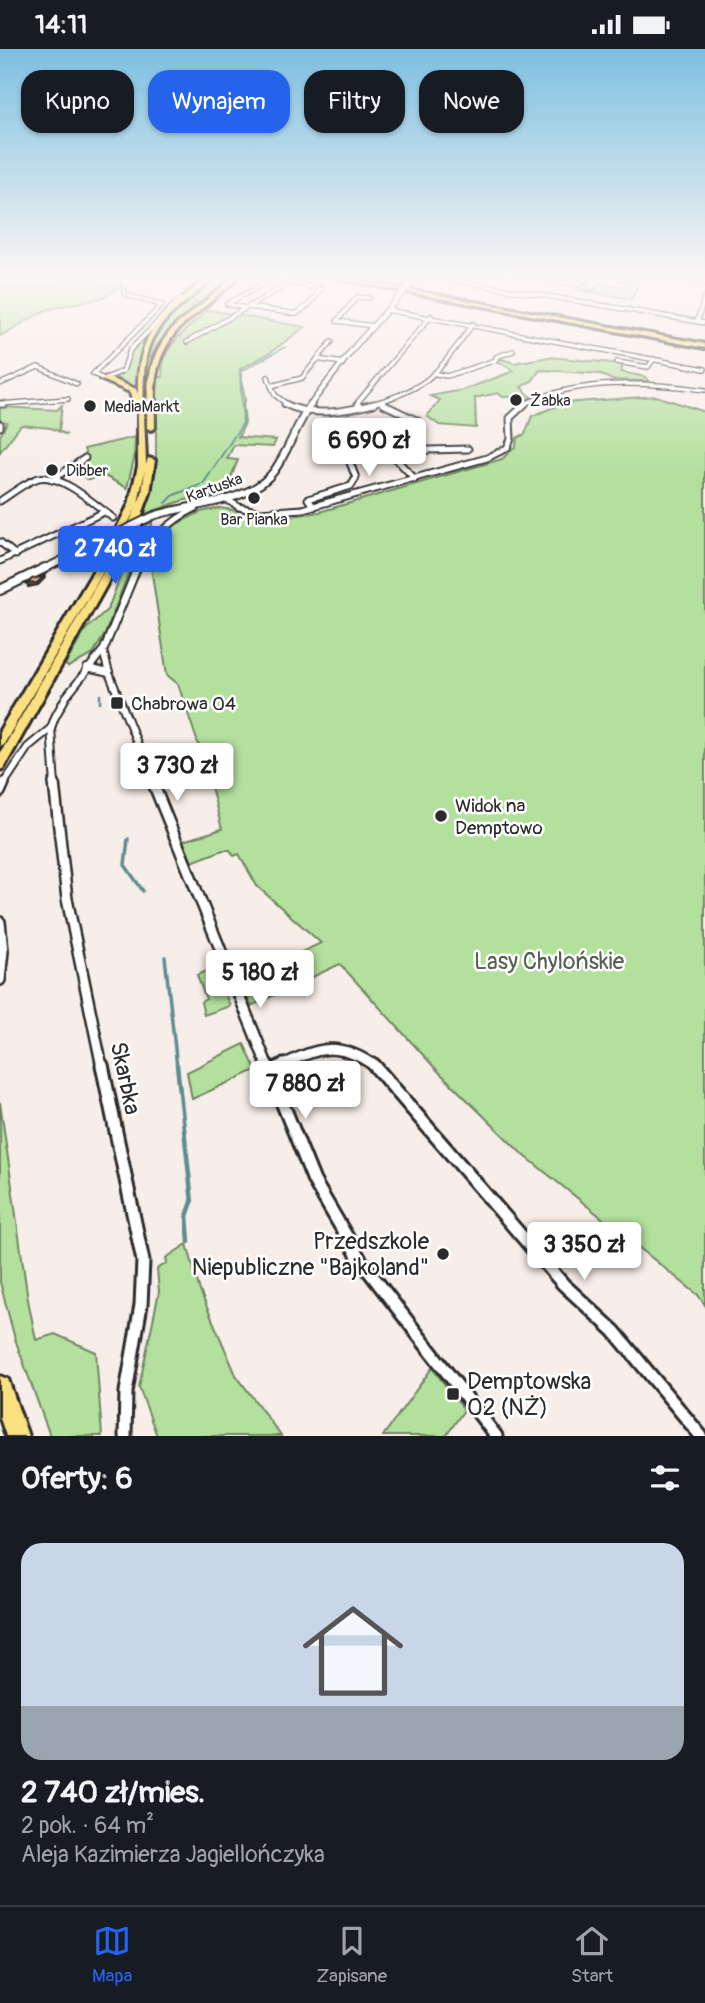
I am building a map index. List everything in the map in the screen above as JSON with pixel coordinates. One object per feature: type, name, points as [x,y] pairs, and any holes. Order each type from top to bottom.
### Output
[{"type":"highway","points":[[0,741],[128,519],[141,475],[141,369],[147,344]]},
{"type":"highway","points":[[0,765],[137,519],[149,478],[153,365],[162,344]]},
{"type":"highway","points":[[104,379],[135,393],[137,414],[143,425]]},
{"type":"highway","points":[[0,1387],[17,1436]]},
{"type":"street","points":[[122,344],[93,374],[104,379],[123,371],[130,350],[136,344]]},
{"type":"street","points":[[271,386],[294,383],[305,378],[330,344]]},
{"type":"street","name":"Kartuska","points":[[0,792],[30,747],[44,731],[51,728],[55,716],[87,668],[103,651],[139,562],[158,531],[172,519],[248,491],[270,477],[306,411],[359,344]]},
{"type":"street","points":[[359,407],[358,402],[407,344]]},
{"type":"street","points":[[268,377],[280,401],[306,411],[327,412],[359,407],[379,402],[421,384],[436,374],[458,344]]},
{"type":"street","points":[[575,344],[705,369]]},
{"type":"street","points":[[117,349],[130,350]]},
{"type":"street","points":[[436,374],[449,376],[496,360],[496,357],[513,351]]},
{"type":"street","points":[[317,359],[343,363]]},
{"type":"street","points":[[617,362],[648,367],[654,359]]},
{"type":"street","points":[[0,384],[38,367],[77,384]]},
{"type":"street","points":[[0,590],[162,512],[224,498],[239,507],[260,512],[288,512],[415,479],[503,452],[513,441],[510,421],[514,410],[564,391],[603,384],[664,385],[705,390]]},
{"type":"street","points":[[0,404],[68,399]]},
{"type":"street","points":[[379,402],[418,421]]},
{"type":"street","points":[[314,507],[308,499],[351,486],[356,478],[347,455],[335,438]]},
{"type":"street","points":[[415,479],[396,459],[428,450],[468,449]]},
{"type":"street","points":[[52,480],[85,458]]},
{"type":"street","points":[[0,501],[39,478],[52,480],[113,518]]},
{"type":"street","points":[[0,561],[104,512]]},
{"type":"street","name":"Kartuska","points":[[162,512],[169,514],[172,519]]},
{"type":"street","points":[[0,543],[16,555]]},
{"type":"street","points":[[103,651],[109,673],[314,1181],[361,1261],[496,1436]]},
{"type":"street","points":[[87,668],[109,673]]},
{"type":"street","name":"Skarbka","points":[[51,728],[57,823],[67,899],[143,1261],[144,1295],[126,1386],[125,1436]]},
{"type":"street","points":[[0,922],[4,940],[0,981]]},
{"type":"street","points":[[269,1073],[313,1050],[331,1047],[360,1055],[379,1069],[563,1284],[614,1331],[701,1436]]},
{"type":"green space","points":[[138,344],[146,344],[140,361],[139,391],[111,379],[124,372],[132,350]]},
{"type":"green space","points":[[152,344],[158,344],[151,357],[146,391],[146,370]]},
{"type":"green space","points":[[173,344],[282,344],[240,369],[245,423],[238,437],[276,440],[273,447],[234,445],[227,459],[238,460],[227,487],[218,496],[184,500],[145,514],[156,469],[156,378],[163,377],[162,366]]},
{"type":"green space","points":[[549,357],[623,364],[621,372],[646,377],[649,381],[612,380],[600,374],[544,370],[539,371],[533,380],[521,387],[532,398],[503,397],[498,393],[475,398],[476,428],[439,425],[427,416],[440,400],[430,396],[463,390],[514,371],[497,361],[502,359],[514,363]]},
{"type":"green space","name":"Lasy Chylońskie","points":[[656,396],[705,412],[705,1305],[698,1295],[520,1152],[435,1068],[340,964],[251,1006],[240,981],[321,943],[257,886],[239,854],[234,856],[230,850],[223,850],[192,862],[183,841],[222,829],[205,764],[178,684],[167,675],[151,567],[147,565],[156,546],[175,525],[200,512],[220,508],[279,518],[319,512],[502,459],[516,446],[517,438],[525,434],[532,416],[564,403]]},
{"type":"green space","points":[[62,405],[59,431],[67,435],[51,428],[21,425],[0,452],[0,436],[7,422],[0,421],[0,407],[57,410]]},
{"type":"green space","points":[[135,437],[134,459],[127,488],[101,474],[89,480],[73,470],[87,458],[84,449]]},
{"type":"green space","points":[[152,522],[152,530],[133,561],[105,634],[92,655],[68,667],[65,665],[86,629],[108,609],[138,529]]},
{"type":"green space","points":[[214,968],[230,1006],[204,1015],[201,1002],[206,999],[197,975]]},
{"type":"green space","points":[[244,1044],[256,1070],[192,1099],[187,1072]]},
{"type":"green space","points":[[0,1102],[36,1340],[55,1334],[96,1352],[102,1436],[50,1436],[15,1339],[0,1282]]},
{"type":"green space","points":[[187,1244],[200,1291],[236,1375],[281,1436],[157,1436],[139,1387],[159,1292],[157,1269],[167,1263],[166,1258]]},
{"type":"green space","points":[[432,1368],[464,1410],[446,1436],[383,1436]]},
{"type":"building","points":[[44,576],[37,583],[27,584],[32,579]]},
{"type":"waterway","points":[[166,503],[174,495],[203,484],[243,423],[240,372],[285,347]]},
{"type":"waterway","points":[[100,695],[100,703]]},
{"type":"waterway","points":[[128,839],[125,865],[143,891]]},
{"type":"waterway","points":[[165,957],[177,1067]]},
{"type":"waterway","points":[[177,1065],[192,1202],[187,1216],[189,1242]]},
{"type":"place","name":"Żabka","points":[[516,400]]},
{"type":"place","name":"MediaMarkt","points":[[90,406]]},
{"type":"place","name":"Dibber","points":[[52,470]]},
{"type":"place","name":"Bar Pianka","points":[[254,498]]},
{"type":"place","name":"Chabrowa 04","points":[[117,703]]},
{"type":"place","name":"Widok na Demptowo","points":[[441,816]]},
{"type":"place","name":"Przedszkole Niepubliczne \"Bajkoland\"","points":[[443,1254]]},
{"type":"place","name":"Demptowska 02 (NŻ)","points":[[453,1394]]}]
